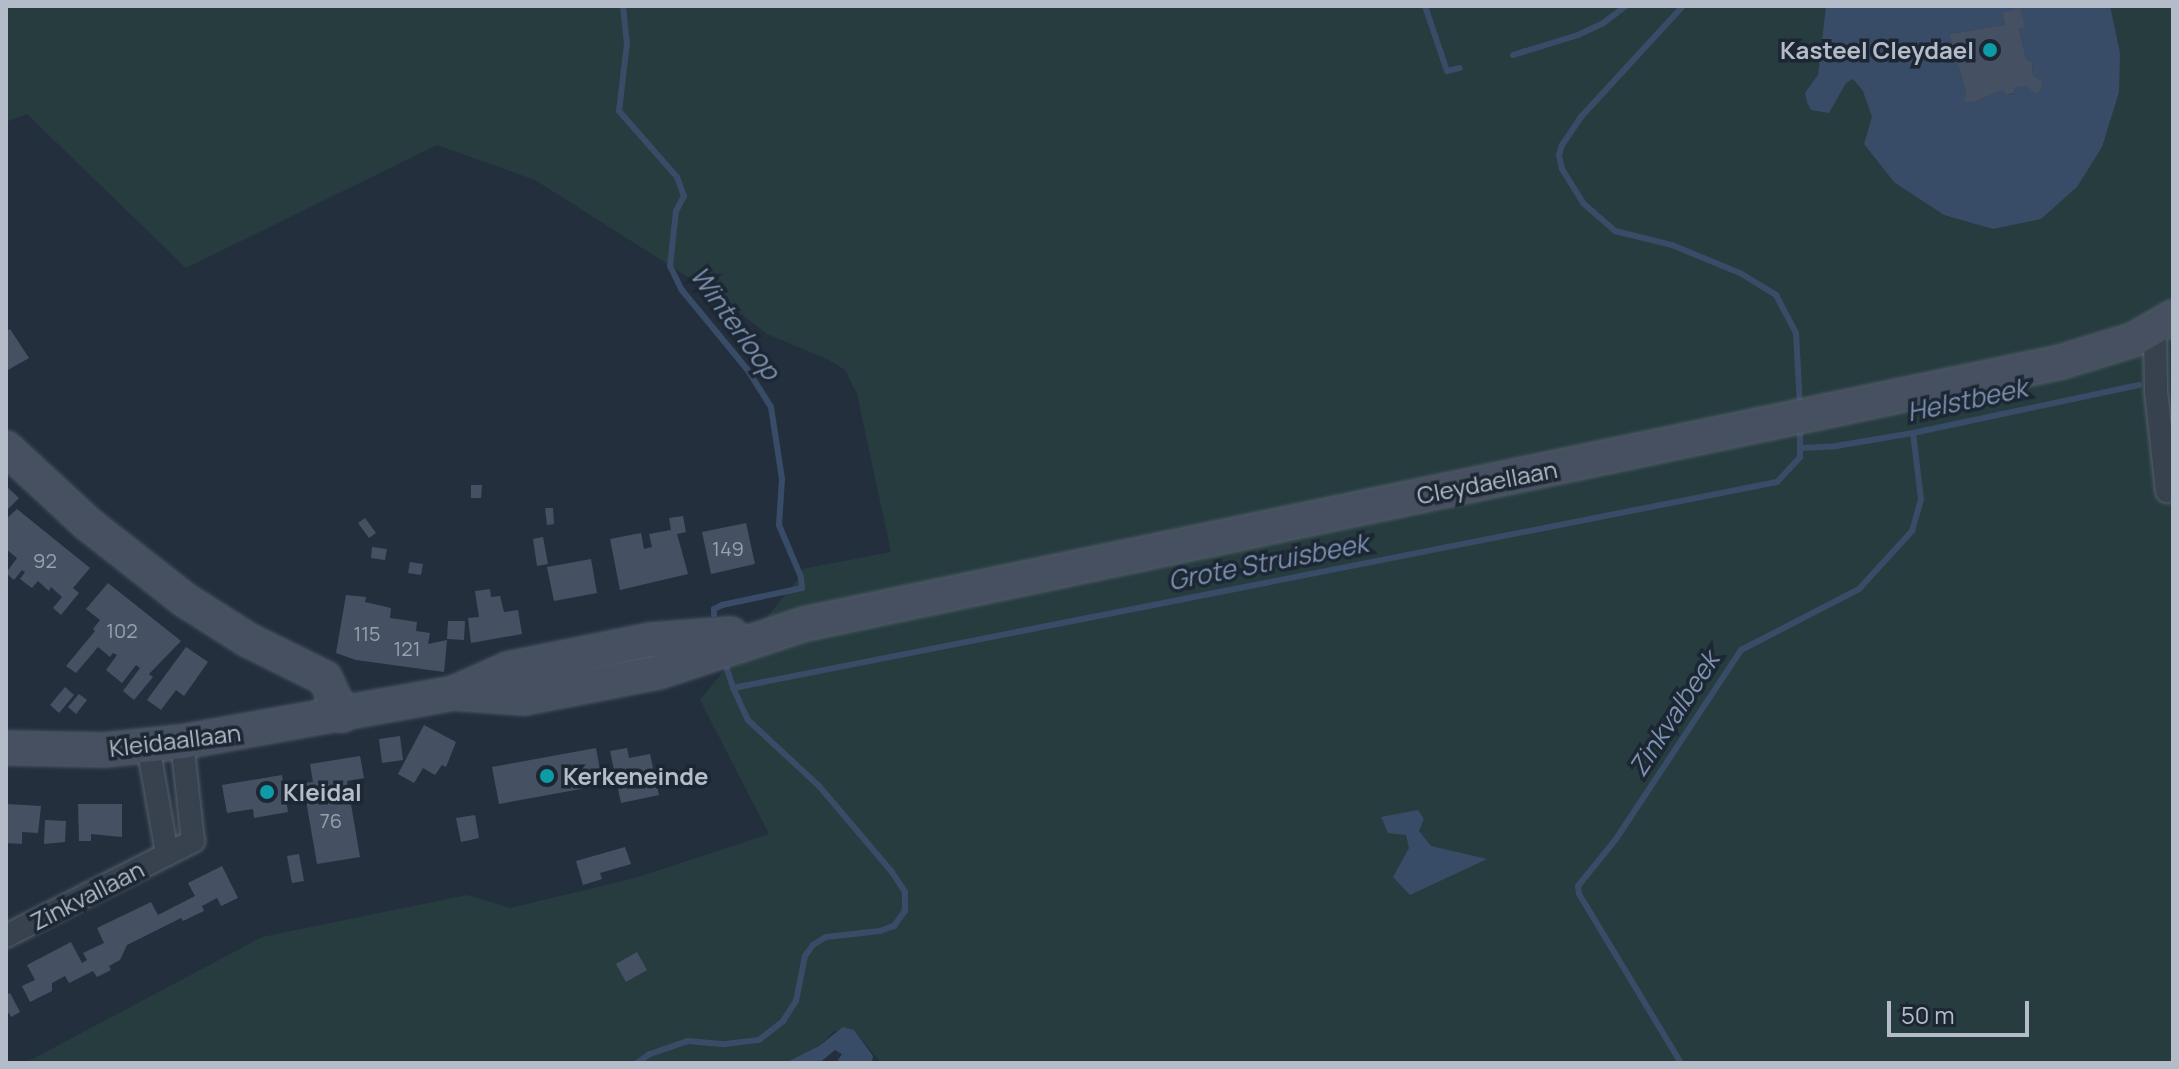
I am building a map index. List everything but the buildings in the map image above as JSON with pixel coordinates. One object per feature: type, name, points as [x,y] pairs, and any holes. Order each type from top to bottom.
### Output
[{"type":"street","name":"Cleydaellaan","points":[[342,715],[454,693],[508,669],[651,640],[794,627],[2061,362],[2114,348],[2164,324]]},
{"type":"street","points":[[2164,324],[2156,391],[2167,491]]},
{"type":"street","points":[[6,448],[88,524],[185,600],[248,640],[325,678],[342,715]]},
{"type":"street","name":"Kleidaallaan","points":[[6,748],[62,751],[148,746],[342,715]]},
{"type":"street","name":"Zinkvallaan","points":[[6,936],[193,841],[182,742]]},
{"type":"street","name":"Zinkvallaan","points":[[148,746],[167,854]]},
{"type":"green space","points":[[6,6],[2173,6],[2173,1063],[881,1063],[854,1030],[834,1031],[819,1046],[785,1063],[25,1063],[262,937],[467,895],[510,908],[635,878],[769,834],[700,700],[798,579],[802,569],[891,552],[857,394],[845,370],[827,359],[767,334],[721,298],[535,180],[437,145],[186,268],[27,114],[6,122]]},
{"type":"water","points":[[1826,6],[2110,6],[2120,53],[2119,92],[2102,147],[2077,187],[2041,219],[1993,229],[1944,215],[1894,182],[1864,144],[1872,117],[1863,91],[1853,79],[1846,83],[1829,113],[1811,110],[1805,93],[1818,75]],"holes":[[[2020,9],[2019,29],[2026,59],[2032,62],[2033,76],[2043,81],[2041,91],[2035,92],[2026,86],[2014,88],[2013,94],[2006,95],[2003,90],[1972,103],[1965,101],[1966,92],[1949,34],[2005,25],[2002,13]]]},
{"type":"water","points":[[1418,810],[1424,819],[1419,831],[1431,846],[1487,859],[1410,895],[1393,877],[1409,848],[1406,835],[1388,833],[1381,817]]},
{"type":"water","points":[[843,1027],[854,1030],[873,1056],[872,1062],[836,1063],[842,1054],[835,1050],[819,1063],[785,1063],[819,1046]]},
{"type":"waterway","name":"Winterloop","points":[[623,6],[627,43],[619,111],[677,177],[684,196],[676,211],[670,266],[681,289],[747,369],[771,407],[782,479],[779,525],[801,577],[802,588],[722,605],[714,609],[714,614]]},
{"type":"waterway","points":[[1425,6],[1447,71],[1460,68]]},
{"type":"waterway","points":[[1513,55],[1578,35],[1602,24],[1626,6]]},
{"type":"waterway","name":"Grote Struisbeek","points":[[1683,6],[1581,117],[1562,145],[1559,155],[1562,169],[1583,203],[1615,231],[1672,245],[1740,273],[1776,295],[1796,333],[1800,407]]},
{"type":"waterway","name":"Helstbeek","points":[[1801,448],[1836,446],[1913,433],[2139,385]]},
{"type":"waterway","name":"Grote Struisbeek","points":[[637,1063],[650,1054],[687,1041],[725,1044],[759,1040],[783,1021],[796,1001],[805,956],[813,945],[826,937],[880,931],[894,926],[905,911],[905,892],[892,872],[819,786],[748,720],[733,688],[1777,482],[1800,457],[1800,426]]},
{"type":"waterway","name":"Zinkvalbeek","points":[[1681,1063],[1579,894],[1578,886],[1616,839],[1741,650],[1859,589],[1912,531],[1921,499],[1913,433]]},
{"type":"waterway","name":"Winterloop","points":[[727,669],[733,688]]},
{"type":"place","name":"Kasteel Cleydael","points":[[1990,50]]},
{"type":"place","name":"Kerkeneinde","points":[[547,776]]},
{"type":"place","name":"Kleidal","points":[[267,792]]}]
